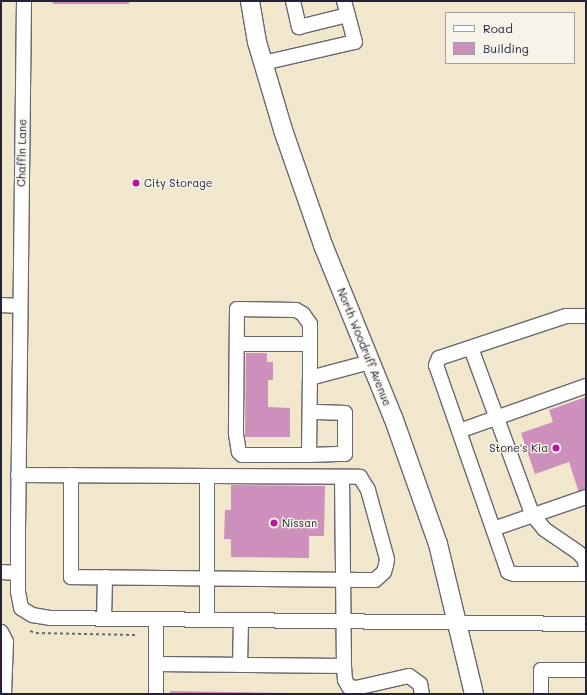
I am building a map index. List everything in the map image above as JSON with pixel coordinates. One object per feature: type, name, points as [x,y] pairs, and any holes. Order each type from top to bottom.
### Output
[{"type":"main road","name":"North Woodruff Avenue","points":[[250,1],[263,63],[283,130],[323,245],[418,483],[438,544],[474,694]]},
{"type":"street","name":"Chaffin Lane","points":[[24,1],[18,475],[18,573],[21,608],[32,615],[104,618]]},
{"type":"street","points":[[293,1],[299,27],[348,15]]},
{"type":"street","points":[[263,63],[355,42],[344,1]]},
{"type":"street","points":[[1,305],[20,306]]},
{"type":"street","points":[[309,455],[310,324],[296,310],[237,308],[238,452],[242,455],[309,455],[345,454],[345,413],[310,412]]},
{"type":"street","points":[[586,316],[566,316],[439,358],[436,365],[505,566],[514,574],[586,574]]},
{"type":"street","points":[[237,344],[309,344]]},
{"type":"street","points":[[471,348],[532,514],[544,529],[579,552],[585,560],[586,569]]},
{"type":"street","points":[[310,378],[370,362]]},
{"type":"street","points":[[459,431],[586,386]]},
{"type":"street","points":[[18,475],[71,475],[360,477],[365,482],[387,558],[384,572],[375,580],[71,577],[71,475]]},
{"type":"street","points":[[207,476],[207,620]]},
{"type":"street","points":[[342,477],[342,580],[345,680],[350,687],[356,688],[409,676],[420,684],[422,694]]},
{"type":"street","points":[[493,529],[532,514],[586,497]]},
{"type":"street","points":[[1,572],[18,573]]},
{"type":"street","points":[[105,577],[104,618],[586,624]]},
{"type":"street","points":[[156,619],[156,694]]},
{"type":"street","points":[[240,665],[241,620]]},
{"type":"street","points":[[1,632],[6,642],[4,694]]},
{"type":"street","points":[[156,664],[344,666]]},
{"type":"street","points":[[541,694],[541,670],[586,670]]},
{"type":"path","points":[[30,631],[36,633],[136,635]]},
{"type":"building","points":[[52,1],[129,1],[129,4],[53,4]]},
{"type":"building","points":[[246,353],[267,353],[267,362],[273,362],[273,380],[268,380],[268,407],[290,408],[290,437],[245,437]]},
{"type":"building","name":"Stone's Kia","points":[[586,397],[586,490],[579,493],[569,462],[535,474],[521,433],[553,422],[549,410]]},
{"type":"building","name":"Nissan","points":[[231,485],[325,486],[324,536],[309,536],[309,558],[231,557],[231,539],[224,539],[225,510],[231,510]]},
{"type":"building","points":[[170,691],[291,693],[291,694],[170,694]]},
{"type":"place","name":"City Storage","points":[[136,183]]},
{"type":"place","name":"Stone's Kia","points":[[556,448]]},
{"type":"place","name":"Nissan","points":[[274,523]]}]
